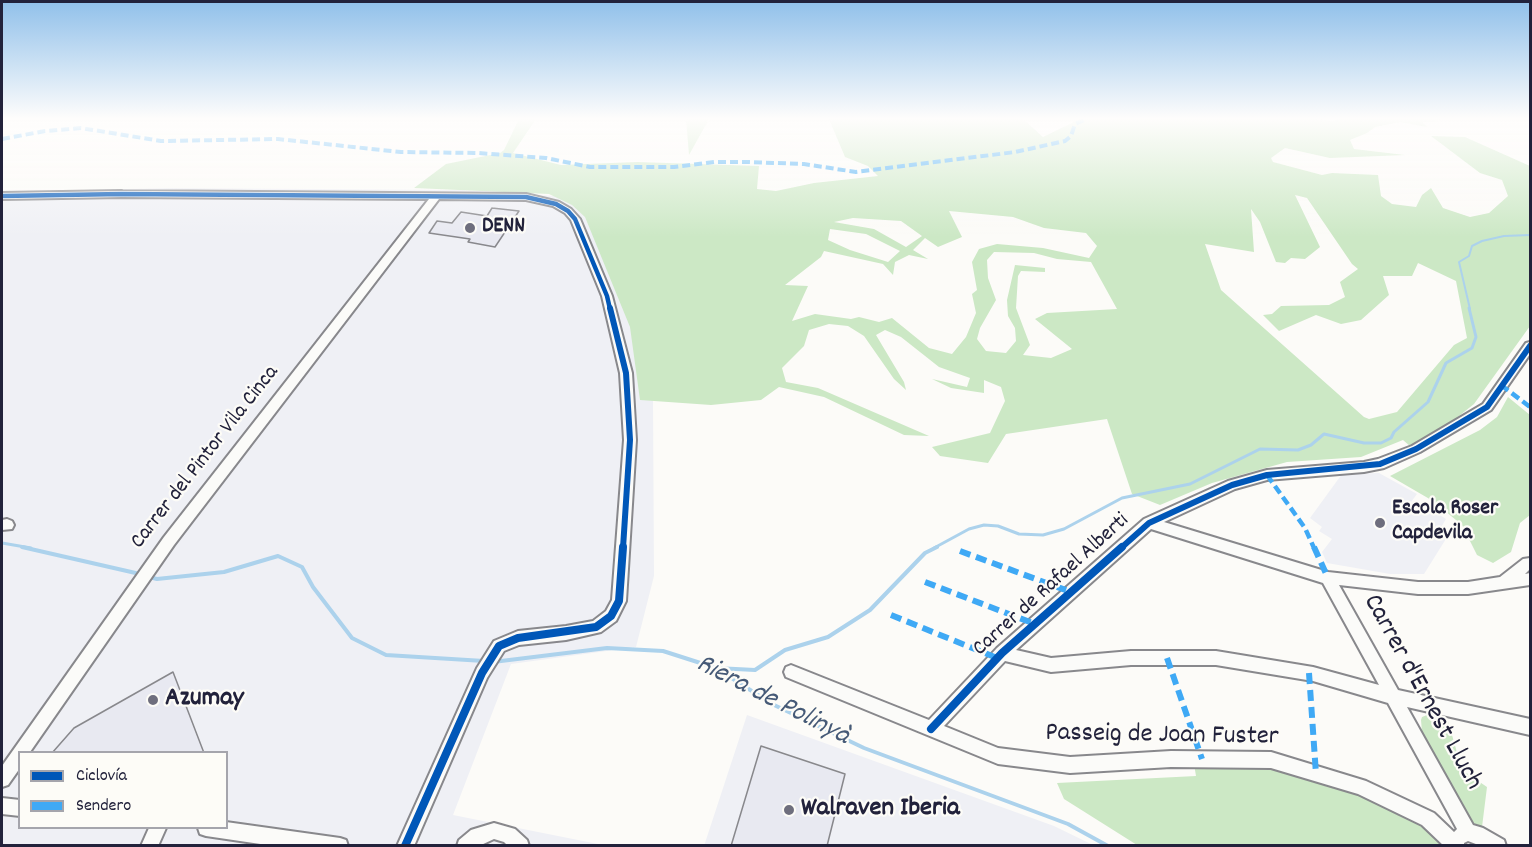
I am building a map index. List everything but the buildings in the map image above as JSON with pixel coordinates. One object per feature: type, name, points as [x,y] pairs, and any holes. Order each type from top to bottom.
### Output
[{"type":"street","points":[[2,196],[122,194],[536,198],[563,207],[575,219],[607,296],[626,373],[630,440],[622,592],[611,616],[596,627],[518,638],[499,646],[483,673],[405,846]]},
{"type":"street","name":"Carrer del Pintor Vila Cinca","points":[[21,751],[144,575],[436,197]]},
{"type":"street","name":"Carrer de Rafael Alberti","points":[[931,729],[1002,653],[1149,523],[1232,484],[1267,475],[1380,464],[1416,449],[1487,407],[1530,346]]},
{"type":"street","points":[[1149,523],[1328,578],[1418,588],[1468,588],[1530,579]]},
{"type":"street","points":[[1502,582],[1514,576],[1530,560]]},
{"type":"street","name":"Carrer d'Ernest Lluch","points":[[1328,578],[1394,697],[1460,841]]},
{"type":"street","points":[[1002,653],[1051,665],[1131,658],[1216,658],[1313,674],[1394,697],[1530,727]]},
{"type":"street","name":"Passeig de Joan Fuster","points":[[790,672],[998,756],[1070,765],[1171,759],[1271,760],[1360,787],[1428,819],[1460,841]]},
{"type":"street","name":"Carrer del Pintor Vila Cinca","points":[[2,779],[18,756]]},
{"type":"street","points":[[2,806],[18,808]]},
{"type":"street","points":[[149,846],[158,829]]},
{"type":"street","points":[[213,829],[340,846]]},
{"type":"street","points":[[465,846],[477,836],[494,831],[509,835],[521,846]]},
{"type":"street","points":[[1460,841],[1477,834],[1498,846]]},
{"type":"shaded area","points":[[170,188],[462,190],[570,197],[599,213],[653,400],[654,576],[636,647],[511,664],[453,815],[603,845],[2,845],[2,192]]},
{"type":"shaded area","name":"Escola Roser Capdevila","points":[[1379,473],[1417,494],[1411,502],[1428,514],[1431,509],[1446,519],[1440,529],[1449,534],[1424,574],[1390,574],[1327,563],[1322,552],[1332,539],[1319,531],[1322,527],[1310,518],[1342,474]]},
{"type":"shaded area","points":[[747,715],[1054,826],[1093,845],[704,846]]},
{"type":"green space","points":[[473,159],[535,159],[561,165],[637,162],[759,166],[757,189],[776,191],[814,183],[878,176],[868,166],[849,159],[1271,159],[1273,162],[1322,175],[1332,173],[1378,175],[1381,196],[1392,204],[1416,207],[1422,195],[1431,188],[1443,208],[1470,217],[1489,213],[1508,196],[1502,180],[1480,173],[1461,159],[1513,159],[1530,166],[1530,326],[1474,404],[1449,424],[1411,447],[1403,440],[1361,457],[1287,462],[1212,483],[1160,505],[1132,494],[1107,419],[1006,434],[988,463],[940,456],[932,447],[990,433],[1005,401],[1001,387],[984,380],[984,393],[951,388],[932,379],[967,387],[970,378],[939,367],[901,337],[885,330],[876,335],[904,382],[906,390],[894,379],[864,336],[848,326],[829,324],[809,330],[804,346],[782,368],[786,382],[818,388],[929,436],[904,435],[824,397],[779,387],[761,400],[711,405],[640,400],[630,327],[585,217],[572,205],[549,194],[414,188],[446,164]],"holes":[[[1295,195],[1307,198],[1352,264],[1358,269],[1340,282],[1345,297],[1329,305],[1281,306],[1272,314],[1263,315],[1279,331],[1316,315],[1341,324],[1361,320],[1389,295],[1383,276],[1412,276],[1418,263],[1456,281],[1467,338],[1454,345],[1397,412],[1369,419],[1364,417],[1221,290],[1205,244],[1254,252],[1251,209],[1260,222],[1276,262],[1285,263],[1291,258],[1305,259],[1320,247]],[[949,211],[1013,217],[1044,228],[1086,233],[1097,246],[1089,258],[1043,248],[997,244],[979,249],[972,262],[977,290],[972,294],[976,313],[966,337],[952,354],[929,348],[892,318],[879,322],[859,317],[851,319],[815,314],[792,321],[808,286],[785,285],[821,257],[824,251],[883,264],[893,275],[895,262],[909,255],[928,259],[913,250],[925,238],[938,247],[962,237]],[[853,218],[901,221],[922,236],[906,247],[874,229],[834,222]],[[830,229],[866,234],[900,251],[888,262],[850,250],[828,240]],[[994,252],[1034,253],[1057,259],[1091,262],[1117,309],[1047,313],[1035,319],[1072,349],[1051,358],[1023,355],[1030,345],[1016,308],[1018,276],[1021,271],[1045,272],[1045,268],[1015,265],[1007,300],[1008,316],[1015,328],[1016,341],[1006,353],[986,351],[977,339],[980,328],[996,300],[988,278],[987,260]]]},
{"type":"green space","points":[[1508,397],[1530,415],[1530,515],[1520,523],[1511,552],[1493,563],[1477,555],[1462,525],[1433,501],[1390,476],[1480,430],[1497,417]]},
{"type":"green space","points":[[1427,715],[1448,721],[1462,770],[1487,787],[1482,827],[1473,823],[1422,732],[1421,720]]},
{"type":"green space","points":[[1194,764],[1272,764],[1360,792],[1425,823],[1448,845],[1137,845],[1064,799],[1057,783],[1196,776]]},
{"type":"waterway","points":[[1470,309],[1459,262],[1469,256],[1472,246],[1482,241],[1504,236],[1530,235]]},
{"type":"waterway","points":[[934,548],[969,529],[984,525],[998,526],[1019,534],[1043,535],[1064,529],[1122,498],[1190,484],[1260,449],[1298,450],[1311,445],[1324,434],[1364,443],[1381,443],[1391,438],[1394,432],[1428,402],[1446,363],[1472,348],[1476,337],[1469,308]]},
{"type":"waterway","name":"Riera de Polinyà","points":[[2,543],[31,548]]},
{"type":"waterway","name":"Riera de Polinyà","points":[[22,547],[140,574]]},
{"type":"waterway","points":[[716,668],[755,670],[785,650],[828,637],[870,610],[925,553],[937,547]]},
{"type":"waterway","name":"Riera de Polinyà","points":[[149,577],[157,579],[224,572],[278,556],[302,567],[313,587],[352,638],[386,655],[484,661]]},
{"type":"waterway","name":"Riera de Polinyà","points":[[493,662],[607,648],[663,651],[716,668]]},
{"type":"waterway","name":"Riera de Polinyà","points":[[716,668],[772,704],[864,748],[1068,824],[1108,846]]},
{"type":"marked path","points":[[549,159],[590,167],[674,167],[714,162],[747,162],[804,164],[856,172],[963,159]]},
{"type":"marked path","points":[[1501,385],[1530,407]]},
{"type":"marked path","points":[[1267,475],[1305,528],[1328,578]]},
{"type":"marked path","points":[[960,551],[1071,592]]},
{"type":"marked path","points":[[925,582],[1035,624]]},
{"type":"marked path","points":[[891,615],[997,658]]},
{"type":"marked path","points":[[1167,658],[1202,759]]},
{"type":"marked path","points":[[1309,673],[1316,774]]},
{"type":"cycle path","points":[[2,196],[122,194],[526,197],[556,204],[568,211],[575,219],[607,296],[626,373],[630,440],[619,601],[611,616],[596,627],[518,638],[499,646],[482,673],[405,846]]},
{"type":"cycle path","points":[[931,729],[1002,653],[1149,523],[1232,485],[1267,475],[1364,467],[1380,464],[1416,449],[1487,407],[1530,346]]},
{"type":"place","name":"DENN","points":[[470,228]]},
{"type":"place","name":"Escola Roser Capdevila","points":[[1380,523]]},
{"type":"place","name":"Azumay","points":[[153,700]]},
{"type":"place","name":"Walraven Iberia","points":[[789,810]]}]
